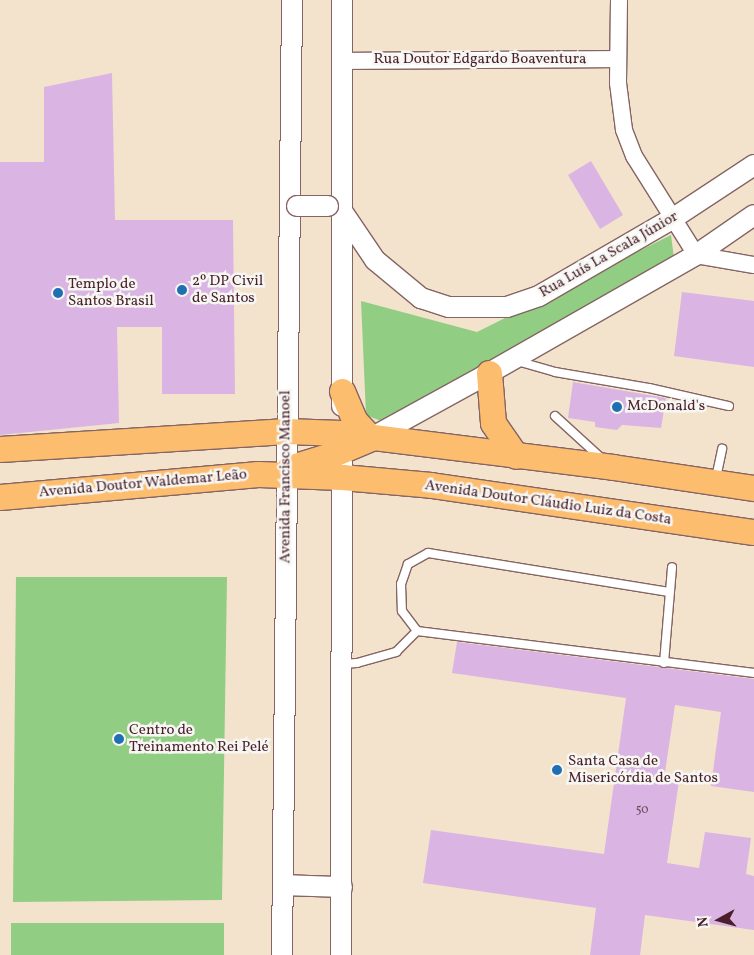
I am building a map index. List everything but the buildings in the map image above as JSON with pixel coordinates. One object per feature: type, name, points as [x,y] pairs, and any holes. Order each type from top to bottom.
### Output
[{"type":"main road","points":[[489,373],[493,423],[516,456]]},
{"type":"main road","points":[[342,391],[352,415],[371,438]]},
{"type":"main road","points":[[0,449],[286,431],[342,442],[371,438],[613,467],[754,488]]},
{"type":"main road","points":[[286,472],[342,442]]},
{"type":"main road","name":"Avenida Doutor Waldemar Leão","points":[[0,496],[286,472]]},
{"type":"main road","name":"Avenida Doutor Cláudio Luiz da Costa","points":[[286,472],[431,485],[754,532]]},
{"type":"street","name":"Avenida Francisco Manoel","points":[[282,955],[286,885],[286,431],[294,206],[292,0]]},
{"type":"street","points":[[341,955],[336,886],[342,664],[342,391],[337,208],[342,0]]},
{"type":"street","points":[[619,0],[617,59],[621,115],[628,143],[672,219],[696,255],[754,265]]},
{"type":"street","name":"Rua Doutor Edgardo Boaventura","points":[[342,61],[617,59]]},
{"type":"street","name":"Rua Luís La Scala Júnior","points":[[337,208],[375,260],[420,298],[449,308],[486,309],[507,307],[539,296],[672,219],[754,165]]},
{"type":"street","points":[[294,206],[337,208]]},
{"type":"street","points":[[371,438],[513,360],[696,255],[754,215]]},
{"type":"street","points":[[286,885],[336,886]]},
{"type":"lane","points":[[513,360],[554,372],[649,388],[729,406]]},
{"type":"lane","points":[[555,416],[586,446],[613,467]]},
{"type":"lane","points":[[715,482],[722,449]]},
{"type":"lane","points":[[669,592],[428,553],[408,564],[400,584],[402,611],[417,631],[754,673]]},
{"type":"lane","points":[[664,663],[672,567]]},
{"type":"lane","points":[[342,664],[357,663],[396,652],[417,631]]},
{"type":"green space","points":[[671,235],[674,258],[381,421],[366,415],[361,301],[477,332]]},
{"type":"green space","name":"Centro de Treinamento Rei Pelé","points":[[16,577],[227,577],[222,900],[13,902]]},
{"type":"green space","points":[[11,923],[224,923],[224,955],[11,955]]},
{"type":"place","name":"2º DP Civil de Santos","points":[[182,290]]},
{"type":"place","name":"Templo de Santos Brasil","points":[[58,293]]},
{"type":"place","name":"McDonald's","points":[[617,407]]},
{"type":"place","name":"Centro de Treinamento Rei Pelé","points":[[119,739]]},
{"type":"place","name":"Santa Casa de Misericórdia de Santos","points":[[557,770]]}]
